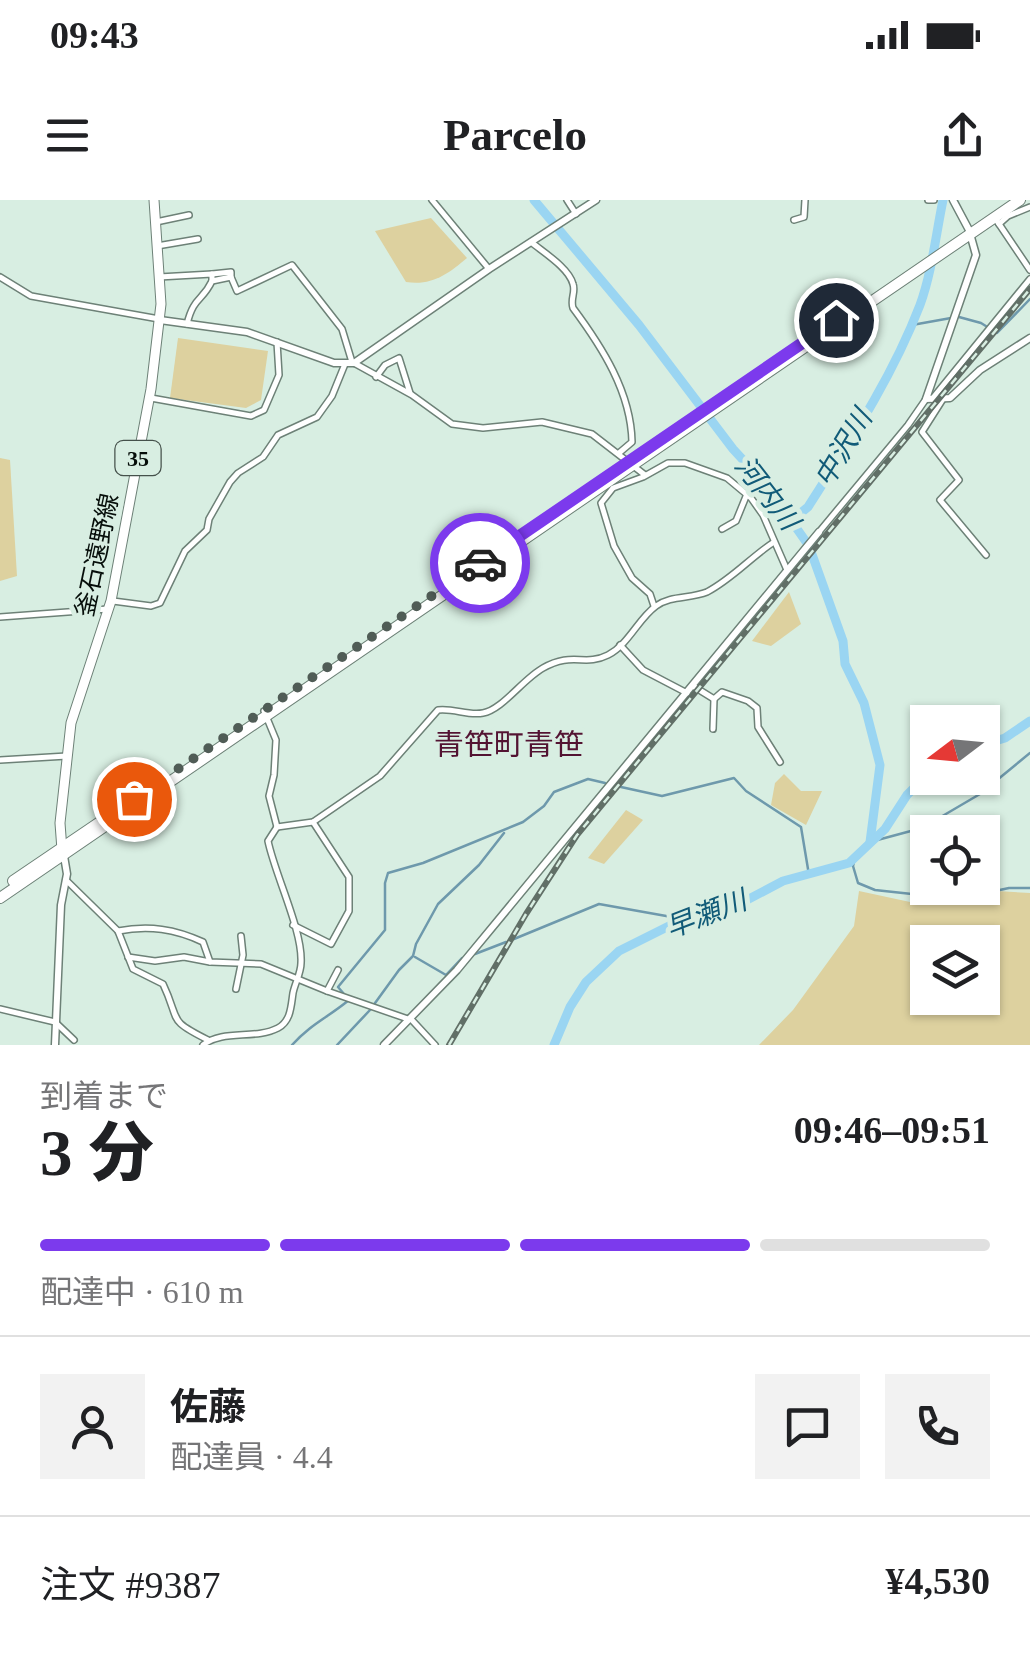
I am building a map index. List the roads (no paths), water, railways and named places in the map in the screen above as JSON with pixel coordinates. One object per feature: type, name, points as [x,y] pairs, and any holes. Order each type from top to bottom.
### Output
[{"type":"highway","points":[[0,898],[1012,200]]},
{"type":"highway","points":[[970,232],[997,221],[1020,200]]},
{"type":"highway","points":[[0,890],[63,852]]},
{"type":"main road","name":"釜石遠野線","points":[[63,852],[60,823],[72,723],[109,605],[160,320],[154,200]]},
{"type":"street","points":[[432,200],[488,268]]},
{"type":"street","points":[[567,200],[572,216]]},
{"type":"street","points":[[0,617],[109,605],[160,604],[185,551],[206,530],[230,482],[263,457],[278,436],[317,417],[350,363],[596,200]]},
{"type":"street","points":[[794,220],[804,216],[805,200]]},
{"type":"street","points":[[929,399],[976,256],[970,232],[955,202]]},
{"type":"street","points":[[1030,208],[997,221],[1030,270]]},
{"type":"street","points":[[156,222],[189,215]]},
{"type":"street","points":[[157,246],[198,239]]},
{"type":"street","points":[[533,240],[570,278],[573,308],[614,370],[632,422],[632,442],[619,453]]},
{"type":"street","points":[[159,277],[231,277],[237,291],[292,265],[342,329],[350,363]]},
{"type":"street","points":[[0,276],[31,296],[247,332],[334,363],[350,363],[461,427],[542,422],[592,434],[644,474]]},
{"type":"street","points":[[188,324],[192,304],[207,290],[212,278]]},
{"type":"street","points":[[384,1045],[456,970],[1030,279]]},
{"type":"street","points":[[929,399],[943,399],[958,392],[980,370],[1030,338]]},
{"type":"street","points":[[149,398],[251,416],[264,410],[279,375],[277,342]]},
{"type":"street","points":[[376,377],[385,365],[399,358],[410,395]]},
{"type":"street","points":[[943,399],[922,432],[959,480],[940,500],[986,554]]},
{"type":"street","points":[[654,606],[650,594],[632,578],[614,546],[602,503],[613,488],[676,461],[727,478],[747,494],[790,566]]},
{"type":"street","points":[[722,529],[736,521],[747,494]]},
{"type":"street","points":[[277,827],[312,822],[380,776],[438,710],[452,708],[480,714],[497,708],[528,677],[560,658],[594,660],[608,655],[654,606],[705,593],[774,542]]},
{"type":"street","points":[[620,645],[642,670],[687,694]]},
{"type":"street","points":[[693,686],[714,699]]},
{"type":"street","points":[[712,730],[714,699],[722,692],[748,701],[757,708],[758,726],[780,762]]},
{"type":"street","points":[[66,880],[118,930],[133,968],[163,984],[181,1027],[206,1043],[251,1036],[286,1022],[301,963],[268,842],[277,827],[269,796],[276,740],[264,714]]},
{"type":"street","points":[[0,760],[68,756]]},
{"type":"street","points":[[293,925],[331,944],[349,911],[349,878],[312,822]]},
{"type":"street","points":[[55,1045],[62,894],[66,880],[63,852]]},
{"type":"street","points":[[118,930],[140,926],[180,932],[203,942],[210,962]]},
{"type":"street","points":[[236,988],[243,955],[241,936]]},
{"type":"street","points":[[128,957],[261,964],[296,980],[409,1018],[435,1045]]},
{"type":"street","points":[[327,991],[338,970]]},
{"type":"street","points":[[0,1009],[55,1022],[74,1040]]},
{"type":"waterway","name":"河内川","points":[[534,200],[767,486],[809,546],[843,641],[845,664],[864,703],[880,765],[870,842]]},
{"type":"waterway","name":"中沢川","points":[[792,520],[808,507],[897,358],[924,292],[943,200]]},
{"type":"waterway","points":[[959,317],[981,323],[997,333],[1030,299]]},
{"type":"waterway","points":[[912,325],[951,318]]},
{"type":"waterway","name":"早瀬川","points":[[1000,740],[1030,721]]},
{"type":"waterway","points":[[870,842],[922,828],[980,794],[1030,753]]},
{"type":"waterway","points":[[621,787],[662,796],[734,778],[746,791],[801,827],[809,875]]},
{"type":"waterway","points":[[344,994],[338,987],[385,930],[388,873],[423,863],[523,822],[544,806],[554,792],[588,779],[605,783]]},
{"type":"waterway","name":"早瀬川","points":[[554,1045],[586,982],[619,951],[683,919],[728,910],[783,881],[849,863],[885,829],[910,792]]},
{"type":"waterway","points":[[337,1045],[413,956],[438,904],[479,865],[504,833]]},
{"type":"waterway","points":[[855,858],[858,883],[875,890],[958,899],[1009,888],[1030,888]]},
{"type":"waterway","points":[[514,939],[599,904],[683,919]]},
{"type":"waterway","points":[[475,954],[506,942]]},
{"type":"waterway","points":[[415,957],[446,975],[462,958]]},
{"type":"waterway","points":[[292,1045],[349,1000]]},
{"type":"railway","points":[[449,1045],[577,835],[1030,289]]},
{"type":"district","name":"青笹町青笹","points":[[509,744]]}]
